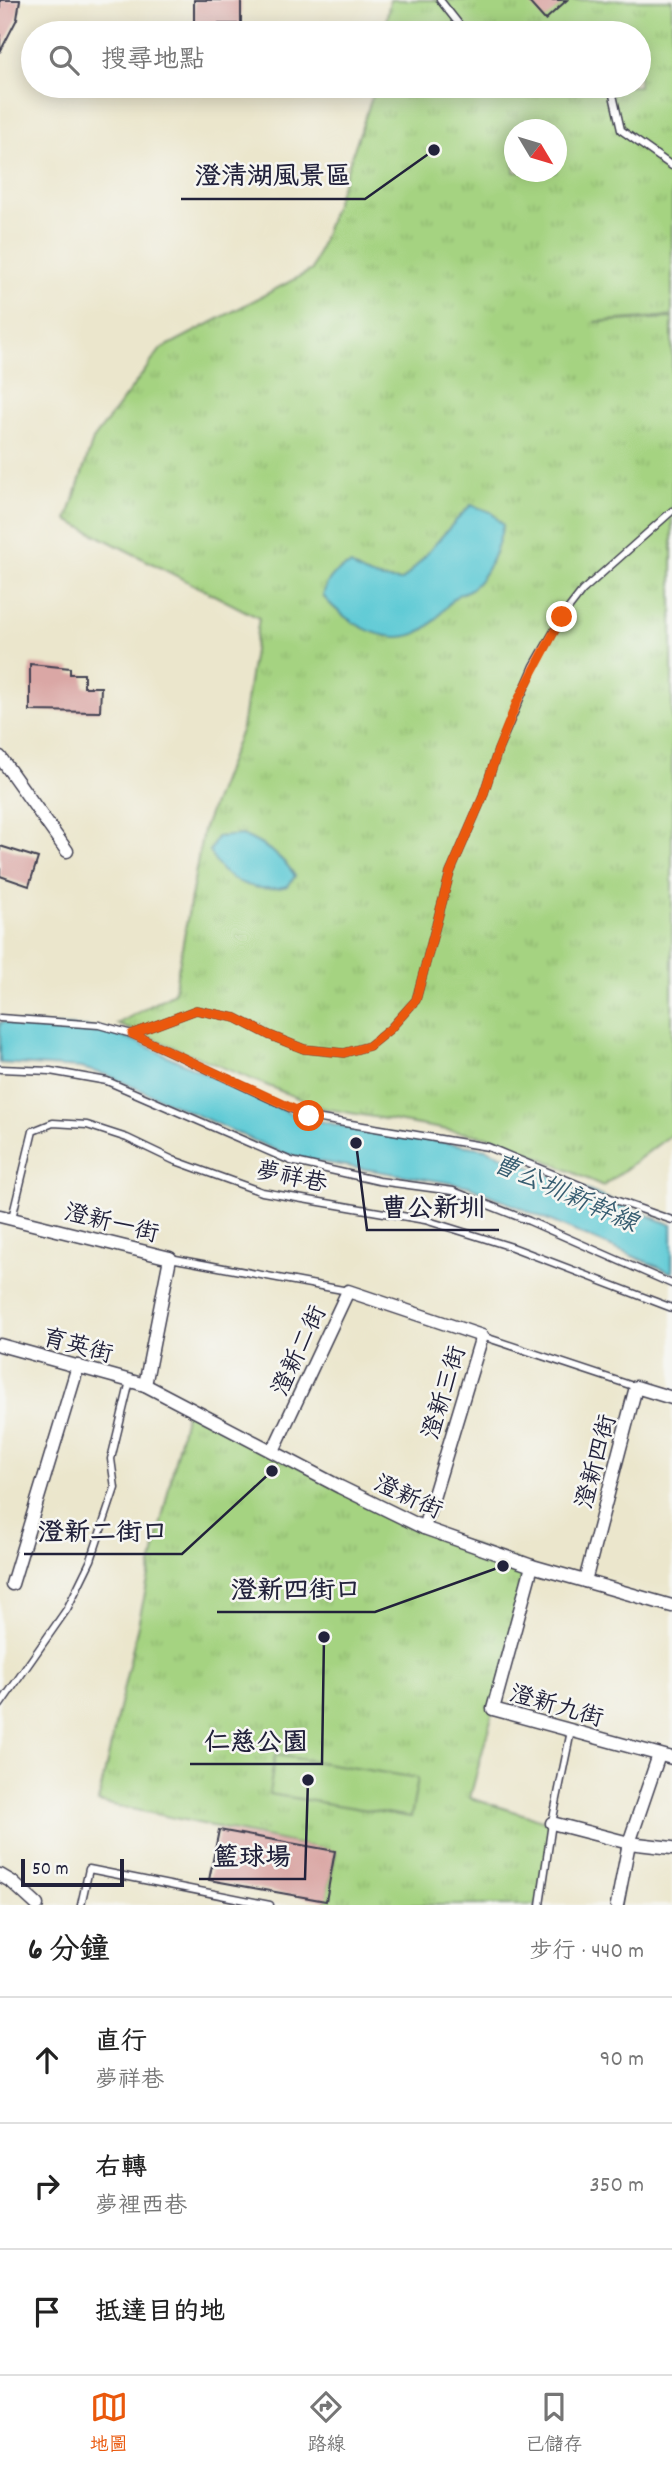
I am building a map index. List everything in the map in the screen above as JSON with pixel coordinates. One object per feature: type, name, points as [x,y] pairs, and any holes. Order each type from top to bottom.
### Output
[{"type":"street","points":[[0,757],[67,851]]},
{"type":"street","name":"澄新一街","points":[[6,1218],[170,1258],[145,1385]]},
{"type":"street","name":"澄新二街","points":[[273,1451],[348,1291],[414,1314]]},
{"type":"street","name":"澄新三街","points":[[414,1314],[482,1336],[424,1528]]},
{"type":"street","name":"育英街","points":[[0,1345],[145,1385]]},
{"type":"street","points":[[12,1584],[78,1366]]},
{"type":"street","name":"澄新街","points":[[145,1385],[424,1528],[532,1566],[672,1606]]},
{"type":"street","name":"澄新四街","points":[[584,1581],[636,1387],[672,1398]]},
{"type":"street","name":"澄新九街","points":[[532,1566],[493,1709],[666,1756]]},
{"type":"street","points":[[617,1905],[629,1843],[666,1756]]},
{"type":"street","points":[[552,1823],[629,1843],[672,1847]]},
{"type":"street","points":[[0,1875],[12,1882],[37,1905]]},
{"type":"lane","points":[[440,0],[457,21]]},
{"type":"lane","points":[[614,98],[621,130],[672,166]]},
{"type":"lane","points":[[132,1034],[196,1010],[236,1018],[304,1049],[344,1053],[369,1046],[390,1029],[416,1000],[450,873],[482,799],[512,713],[540,656],[562,617],[582,592],[672,511]]},
{"type":"lane","points":[[0,1018],[99,1025],[132,1034],[309,1116],[488,1147],[615,1200],[672,1220]]},
{"type":"lane","points":[[0,1069],[50,1071],[107,1082],[291,1161],[379,1181],[453,1191],[672,1283]]},
{"type":"lane","name":"夢祥巷","points":[[6,1218],[33,1131],[53,1124],[87,1125],[127,1138],[173,1160],[262,1192],[425,1220],[512,1247],[672,1308]]},
{"type":"lane","points":[[170,1258],[348,1291]]},
{"type":"lane","points":[[482,1336],[636,1387]]},
{"type":"lane","points":[[0,1704],[67,1609],[91,1560],[115,1489],[111,1459],[130,1381]]},
{"type":"lane","points":[[540,1905],[552,1823],[571,1731]]},
{"type":"lane","points":[[81,1905],[89,1869],[270,1905]]},
{"type":"green space","points":[[390,0],[672,0],[672,316],[594,322],[672,318],[672,1134],[603,1186],[499,1139],[322,1108],[117,1024],[174,993],[203,830],[242,728],[259,618],[67,520],[93,440],[161,349],[312,270],[372,98],[651,98],[651,21],[386,21]]},
{"type":"green space","points":[[187,1407],[424,1528],[532,1566],[470,1798],[552,1823],[540,1905],[324,1905],[336,1852],[98,1802]]},
{"type":"green space","points":[[275,1755],[418,1778],[411,1817],[269,1794]]},
{"type":"water","points":[[471,505],[491,512],[503,525],[499,542],[478,582],[454,598],[432,623],[419,632],[389,636],[374,632],[345,617],[323,596],[332,576],[351,565],[375,577],[402,581]]},
{"type":"water","points":[[242,835],[285,862],[295,876],[288,886],[253,887],[223,871],[210,851],[217,837]]},
{"type":"water","name":"曹公圳新幹線","points":[[0,1022],[94,1028],[133,1040],[296,1116],[486,1149],[672,1225],[672,1273],[469,1186],[303,1159],[280,1152],[107,1075],[81,1068],[0,1063]]},
{"type":"building","points":[[0,0],[20,0],[17,19],[0,52]]},
{"type":"building","points":[[194,0],[241,0],[241,21],[194,21]]},
{"type":"building","points":[[527,0],[567,0],[545,20]]},
{"type":"building","points":[[30,664],[70,668],[70,674],[84,674],[84,687],[101,687],[100,712],[30,711]]},
{"type":"building","points":[[0,846],[38,858],[29,886],[0,876]]},
{"type":"building","points":[[219,1830],[335,1851],[326,1901],[209,1880]]},
{"type":"place","name":"澄清湖風景區","points":[[434,150]]},
{"type":"place","name":"曹公新圳","points":[[356,1143]]},
{"type":"place","name":"澄新二街口","points":[[272,1471]]},
{"type":"place","name":"澄新四街口","points":[[503,1566]]},
{"type":"place","name":"仁慈公園","points":[[324,1637]]},
{"type":"place","name":"籃球場","points":[[308,1780]]},
{"type":"route","points":[[309,1116],[132,1034],[196,1010],[236,1018],[304,1049],[344,1053],[369,1046],[390,1029],[416,1000],[450,873],[482,799],[517,702],[562,617]]}]
